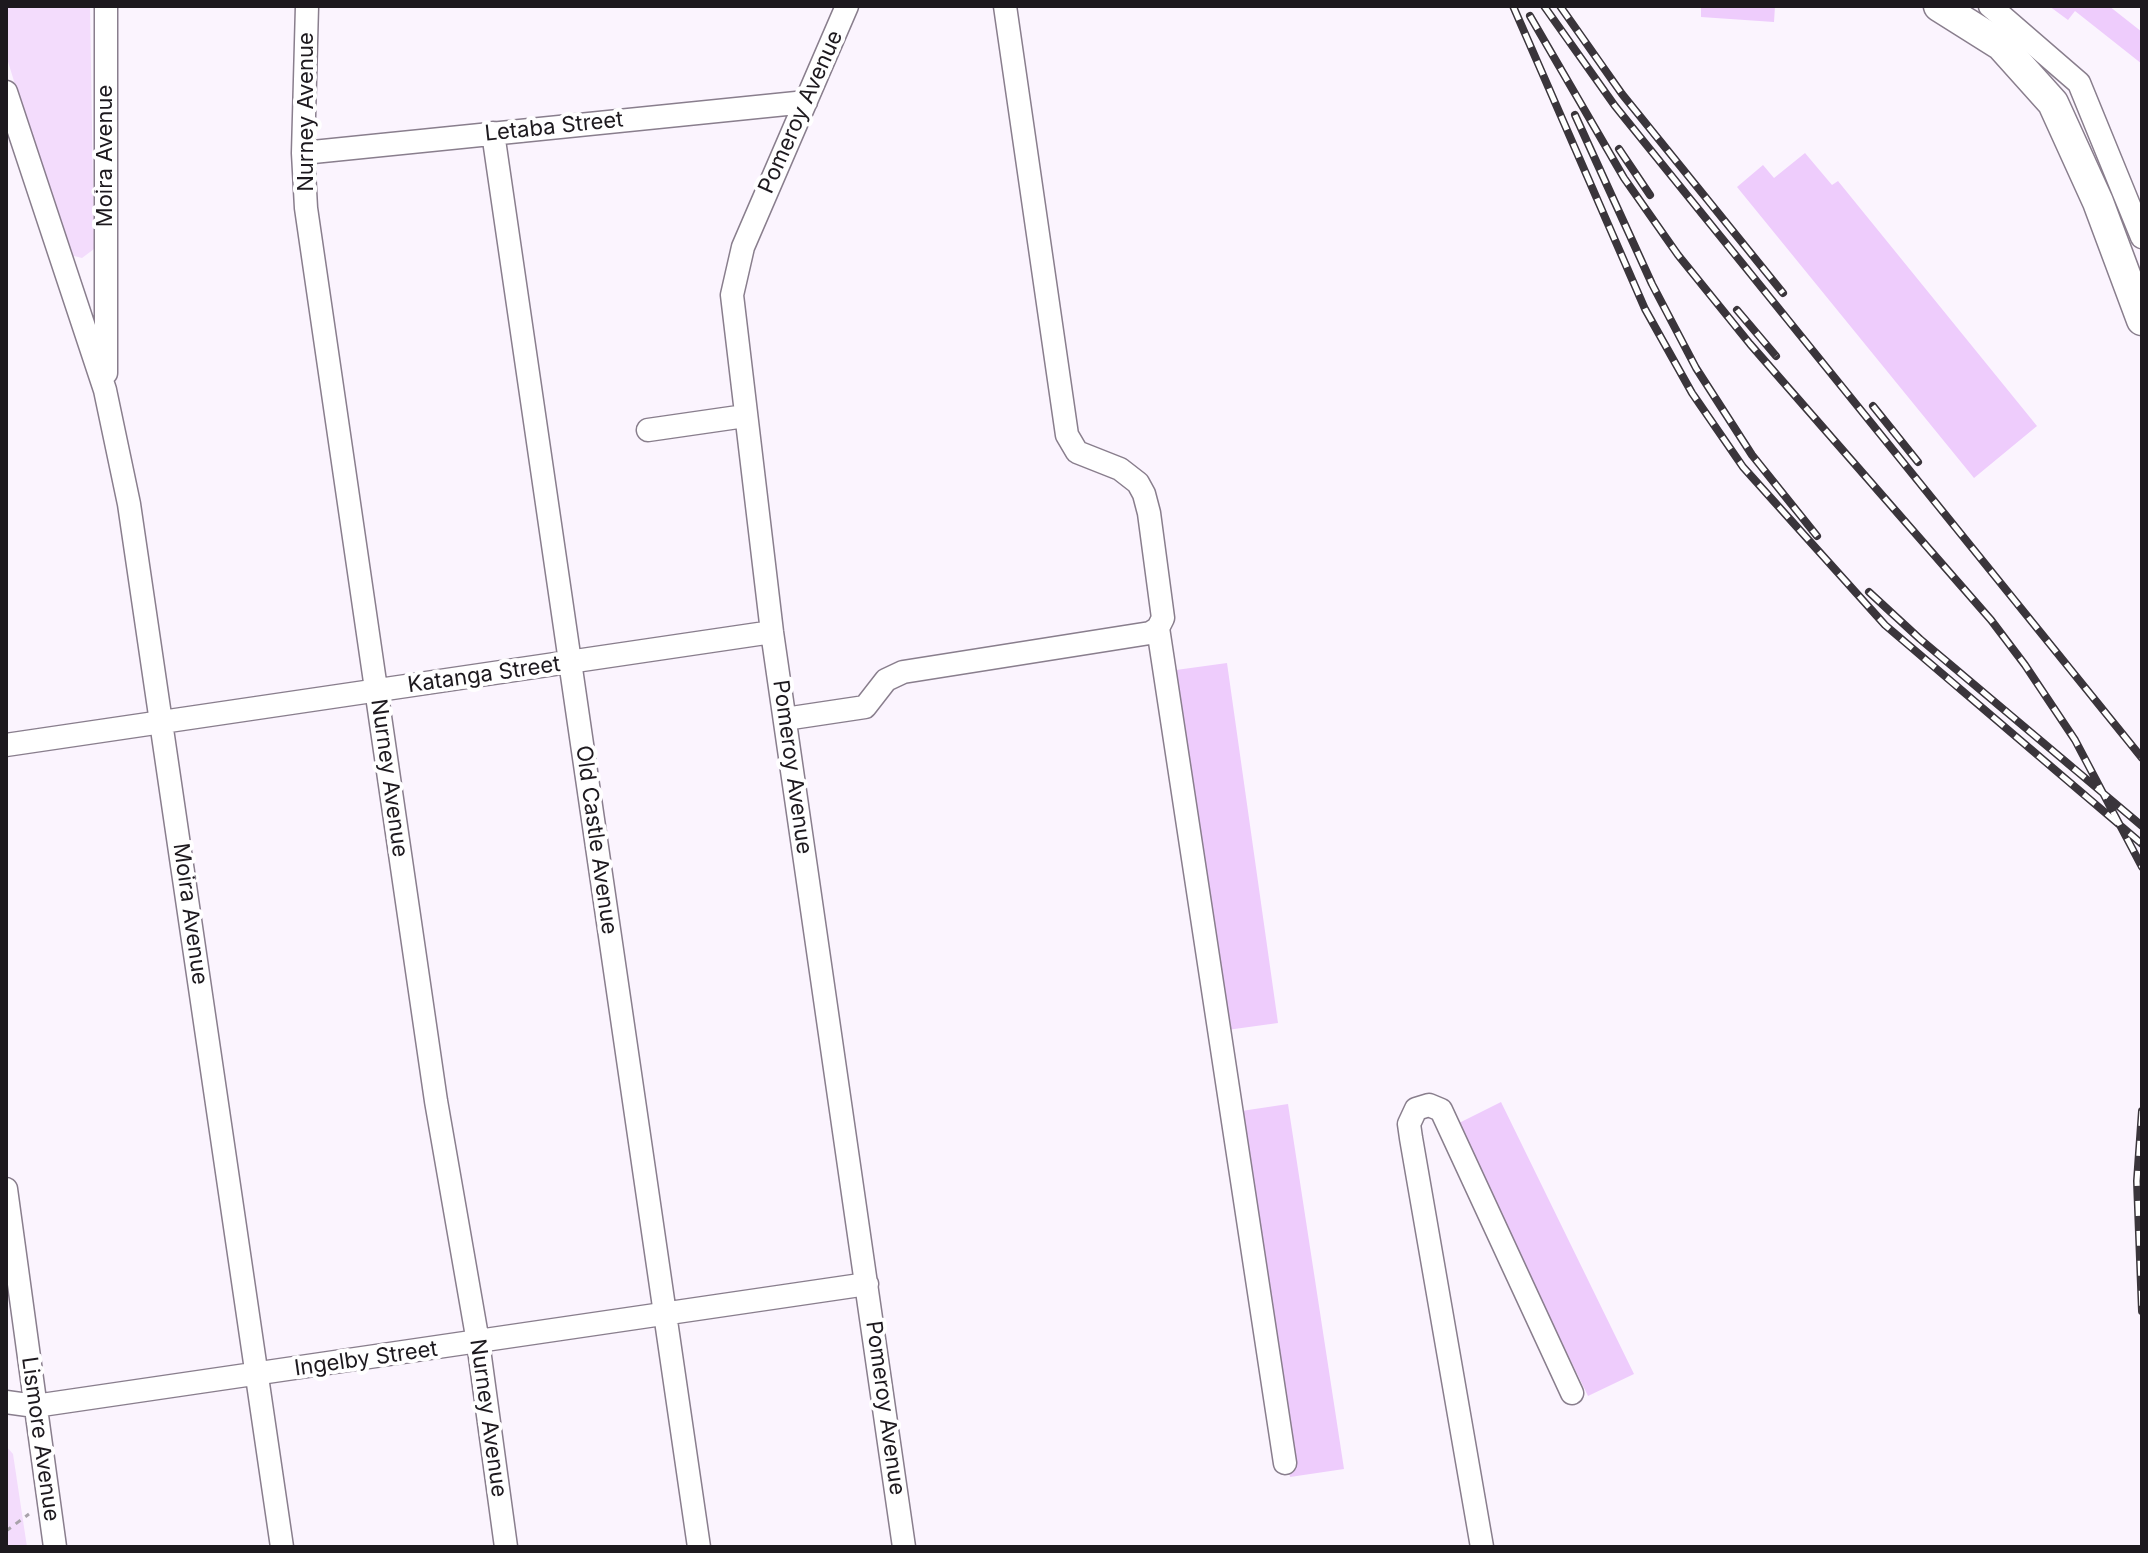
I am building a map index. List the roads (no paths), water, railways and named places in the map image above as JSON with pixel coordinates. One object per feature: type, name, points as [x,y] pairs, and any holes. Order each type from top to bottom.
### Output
[{"type":"main road","points":[[1939,6],[2001,45],[2044,89],[2068,129],[2121,192],[2142,320]]},
{"type":"street","name":"Moira Avenue","points":[[105,390],[106,6]]},
{"type":"street","name":"Nurney Avenue","points":[[307,6],[303,153],[306,208],[439,1116],[478,1342],[506,1547]]},
{"type":"street","name":"Pomeroy Avenue","points":[[847,6],[734,273],[732,295],[772,632],[904,1547]]},
{"type":"street","points":[[1005,6],[1067,435],[1077,452],[1120,469],[1138,483],[1144,494],[1162,606],[1158,628],[1285,1463]]},
{"type":"street","points":[[1990,6],[2079,83],[2142,237]]},
{"type":"street","name":"Moira Avenue","points":[[6,92],[105,390],[129,504],[282,1547]]},
{"type":"street","name":"Letaba Street","points":[[303,153],[806,102]]},
{"type":"street","name":"Old Castle Avenue","points":[[493,133],[699,1547]]},
{"type":"street","points":[[71,286],[91,278],[105,264]]},
{"type":"street","points":[[648,430],[745,416]]},
{"type":"street","points":[[785,719],[865,707],[886,680],[903,672],[965,659],[1133,636],[1158,628]]},
{"type":"street","name":"Katanga Street","points":[[6,745],[772,632]]},
{"type":"street","points":[[1482,1547],[1411,1138],[1409,1124],[1416,1109],[1429,1105],[1441,1110],[1572,1393]]},
{"type":"street","name":"Lismore Avenue","points":[[6,1189],[55,1547]]},
{"type":"street","name":"Ingelby Street","points":[[6,1402],[35,1406],[867,1284]]},
{"type":"railway","points":[[1513,6],[1645,309],[1692,393],[1743,467],[1885,625],[2142,844]]},
{"type":"railway","points":[[1544,6],[1615,106],[2142,758]]},
{"type":"railway","points":[[1560,6],[1622,94],[1783,293]]},
{"type":"railway","points":[[1530,16],[1624,178],[1678,255],[1750,344],[1991,620],[2025,665],[2075,740],[2142,867]]},
{"type":"railway","points":[[1575,115],[1652,284],[1696,368],[1752,455],[1817,536]]},
{"type":"railway","points":[[1619,149],[1650,195]]},
{"type":"railway","points":[[1737,310],[1776,356]]},
{"type":"railway","points":[[1873,406],[1918,462]]},
{"type":"railway","points":[[1869,592],[1920,639],[2142,826]]},
{"type":"railway","points":[[2142,1111],[2137,1181],[2142,1311]]}]
